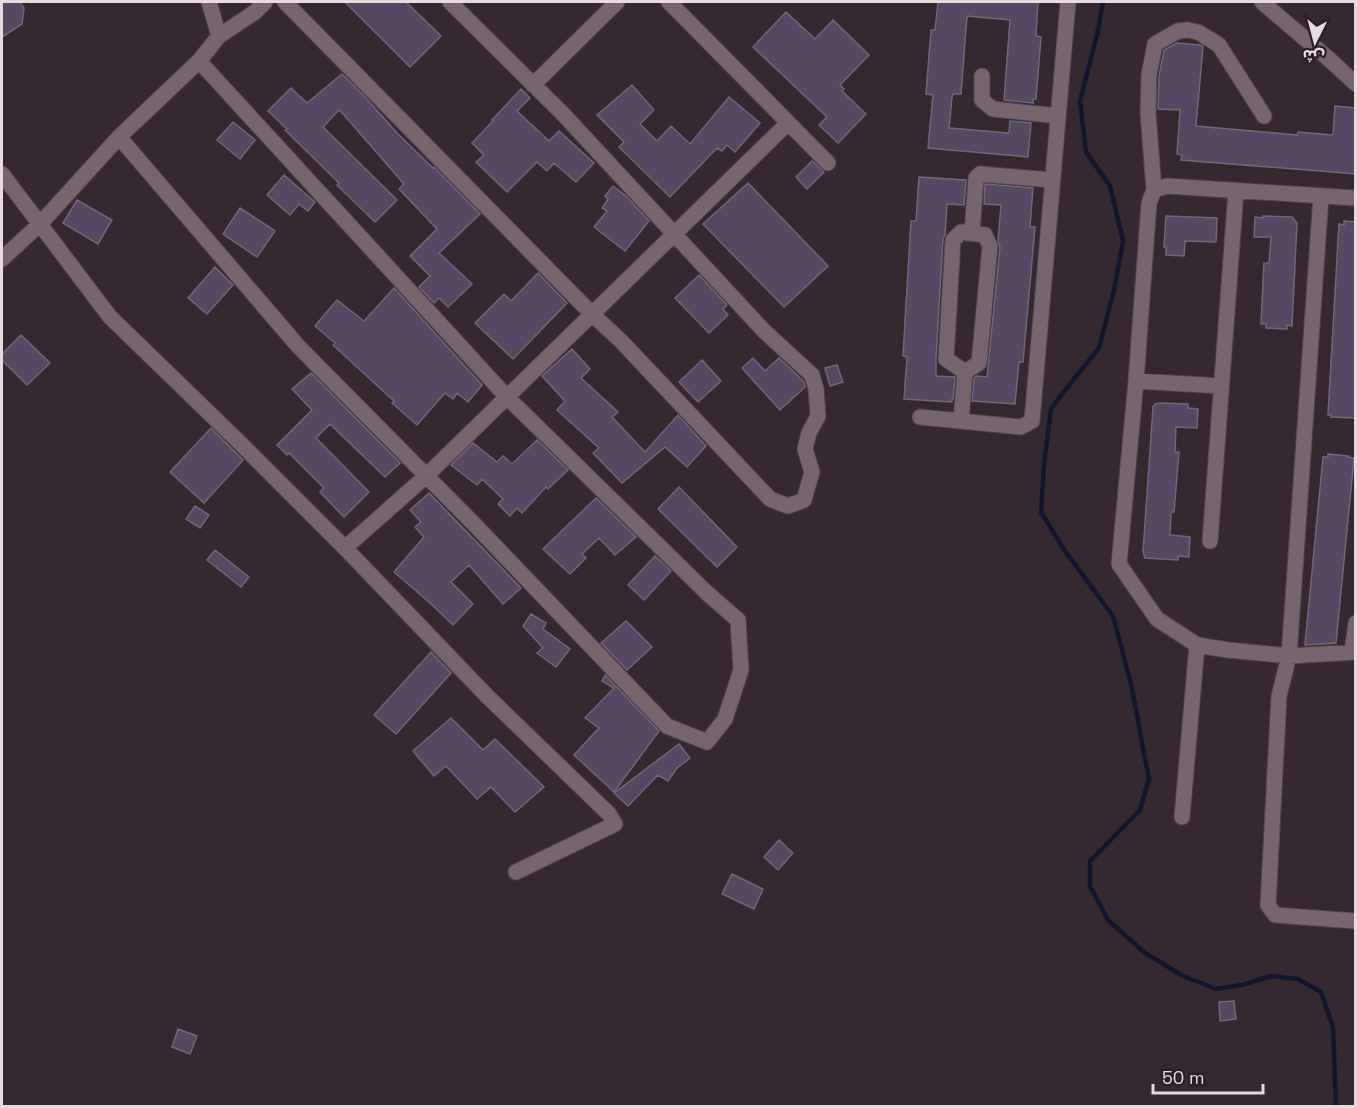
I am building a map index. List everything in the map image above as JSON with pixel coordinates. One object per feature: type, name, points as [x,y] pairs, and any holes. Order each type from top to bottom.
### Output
[{"type":"street","points":[[209,2],[219,36]]},
{"type":"street","points":[[2,259],[40,224],[119,137],[200,61],[219,36],[255,12],[265,2]]},
{"type":"street","points":[[285,2],[621,341],[770,499],[788,506],[804,500],[812,472],[805,449],[809,433],[818,416],[816,389],[812,375],[764,331],[564,115],[450,2]]},
{"type":"street","points":[[533,85],[617,2]]},
{"type":"street","points":[[669,2],[828,163]]},
{"type":"street","points":[[920,417],[1020,427],[1032,421],[1068,2]]},
{"type":"street","points":[[1262,2],[1356,84]]},
{"type":"street","points":[[1264,116],[1219,45],[1198,32],[1188,30],[1178,31],[1155,44],[1149,75],[1148,113],[1154,190],[1149,203],[1119,564],[1157,619],[1197,645],[1289,656],[1354,652],[1356,623]]},
{"type":"street","points":[[119,137],[298,346],[668,726],[707,742],[725,719],[741,670],[738,620],[707,593],[507,397],[200,61]]},
{"type":"street","points":[[982,76],[982,100],[993,110],[1058,116]]},
{"type":"street","points":[[345,548],[426,476],[788,123]]},
{"type":"street","points":[[2,174],[110,317],[345,548],[487,696],[609,814],[615,824],[516,872]]},
{"type":"street","points":[[972,233],[976,178],[980,174],[1052,180]]},
{"type":"street","points":[[1154,190],[1167,186],[1356,198]]},
{"type":"street","points":[[1210,541],[1236,191]]},
{"type":"street","points":[[1321,196],[1289,656],[1279,696],[1268,905],[1275,915],[1356,921]]},
{"type":"street","points":[[961,232],[985,235],[990,246],[979,363],[964,372],[946,359],[953,240],[961,232]]},
{"type":"street","points":[[961,421],[964,372]]},
{"type":"street","points":[[1136,381],[1221,386]]},
{"type":"street","points":[[1182,817],[1197,645]]},
{"type":"building","points":[[2,2],[20,2],[24,8],[22,24],[2,37]]},
{"type":"building","points":[[345,2],[406,2],[441,36],[410,67]]},
{"type":"building","points":[[938,2],[1038,2],[1036,36],[1041,37],[1036,99],[1033,99],[1033,103],[1004,100],[1010,20],[967,16],[961,94],[953,94],[949,128],[1009,133],[1010,121],[1031,123],[1028,157],[928,148],[933,95],[926,94],[931,30],[935,30]]},
{"type":"building","points":[[786,12],[815,39],[833,20],[869,55],[840,85],[844,89],[842,91],[866,114],[838,143],[819,125],[827,117],[753,47]]},
{"type":"building","points":[[1177,43],[1203,46],[1196,126],[1297,135],[1298,132],[1333,135],[1335,106],[1356,108],[1356,174],[1181,160],[1182,155],[1177,154],[1180,110],[1158,109],[1159,76],[1164,50]]},
{"type":"building","points":[[342,74],[398,134],[480,214],[439,253],[472,284],[448,307],[439,298],[434,303],[419,287],[430,276],[410,256],[437,229],[399,189],[404,184],[344,115],[339,110],[323,127],[397,200],[375,222],[268,111],[291,88],[307,103]]},
{"type":"building","points":[[632,85],[654,110],[640,124],[657,141],[671,126],[690,144],[729,97],[760,123],[735,152],[727,145],[722,151],[717,148],[670,197],[619,147],[624,142],[597,115]]},
{"type":"building","points":[[521,89],[530,98],[517,111],[549,141],[559,131],[594,163],[576,182],[554,163],[547,171],[537,162],[507,192],[476,162],[484,155],[472,143]]},
{"type":"building","points":[[233,122],[255,140],[240,159],[217,140]]},
{"type":"building","points":[[812,161],[824,172],[807,189],[796,177]]},
{"type":"building","points":[[284,175],[315,202],[308,211],[299,204],[290,215],[267,195]]},
{"type":"building","points":[[919,177],[966,180],[964,205],[947,204],[943,239],[936,376],[955,377],[952,402],[904,399],[907,357],[903,356],[911,221],[916,221]]},
{"type":"building","points":[[748,183],[828,266],[784,307],[703,224]]},
{"type":"building","points":[[985,184],[1033,188],[1030,227],[1035,227],[1023,362],[1019,362],[1015,404],[972,401],[974,378],[987,377],[1000,247],[998,241],[1001,205],[984,204]]},
{"type":"building","points":[[613,186],[626,196],[649,221],[625,251],[594,227],[607,211],[602,208],[608,199],[605,196]]},
{"type":"building","points":[[77,200],[112,220],[98,244],[63,223]]},
{"type":"building","points":[[240,208],[275,231],[257,257],[223,234]]},
{"type":"building","points":[[1166,216],[1217,218],[1216,242],[1185,241],[1184,256],[1166,255],[1166,247],[1164,247]]},
{"type":"building","points":[[1263,216],[1292,217],[1297,223],[1292,326],[1287,325],[1287,329],[1266,328],[1266,324],[1261,324],[1264,263],[1269,263],[1271,237],[1254,237],[1255,217],[1263,218]]},
{"type":"building","points":[[1344,221],[1356,222],[1356,416],[1354,418],[1328,415],[1339,224],[1344,225]]},
{"type":"building","points":[[215,267],[233,285],[207,314],[188,298]]},
{"type":"building","points":[[538,273],[567,303],[513,359],[475,323],[504,294],[511,301]]},
{"type":"building","points":[[699,275],[727,305],[723,309],[728,315],[709,333],[675,298]]},
{"type":"building","points":[[394,288],[482,385],[468,402],[457,393],[453,399],[445,393],[417,425],[315,326],[337,300],[364,321]]},
{"type":"building","points":[[21,335],[50,363],[27,385],[2,360],[2,354]]},
{"type":"building","points":[[572,349],[590,369],[581,378],[618,412],[612,417],[645,452],[678,415],[706,446],[687,467],[665,447],[622,483],[593,453],[599,448],[557,410],[565,401],[542,376]]},
{"type":"building","points":[[753,358],[765,371],[779,358],[804,382],[805,387],[780,410],[742,368]]},
{"type":"building","points":[[702,360],[721,381],[698,402],[679,382]]},
{"type":"building","points":[[837,365],[843,382],[830,386],[825,368]]},
{"type":"building","points":[[311,373],[400,463],[385,477],[330,424],[316,438],[369,492],[344,517],[320,492],[324,488],[289,453],[287,455],[277,445],[312,410],[292,389]]},
{"type":"building","points":[[1160,403],[1188,404],[1188,408],[1198,409],[1197,428],[1176,427],[1175,452],[1179,452],[1170,535],[1190,537],[1189,557],[1178,556],[1178,560],[1145,558],[1143,552],[1153,407]]},
{"type":"building","points":[[211,428],[243,460],[204,503],[170,472]]},
{"type":"building","points":[[537,440],[568,470],[548,489],[546,487],[522,513],[517,508],[510,516],[498,504],[503,499],[482,479],[477,485],[451,465],[473,443],[497,462],[503,456],[512,464]]},
{"type":"building","points":[[1328,454],[1354,458],[1336,643],[1305,645],[1323,457],[1328,457]]},
{"type":"building","points":[[679,487],[737,547],[717,567],[658,509]]},
{"type":"building","points":[[429,493],[521,588],[503,604],[469,565],[451,582],[473,604],[453,625],[394,572],[424,537],[415,527],[421,522],[410,510]]},
{"type":"building","points":[[596,498],[636,537],[615,555],[599,538],[582,554],[586,558],[570,574],[543,549]]},
{"type":"building","points":[[195,506],[209,515],[200,528],[186,519]]},
{"type":"building","points":[[215,550],[249,577],[241,587],[207,560]]},
{"type":"building","points":[[655,556],[671,571],[644,600],[628,585]]},
{"type":"building","points":[[531,614],[546,623],[543,629],[570,649],[556,667],[537,653],[543,648],[523,626]]},
{"type":"building","points":[[626,621],[652,647],[627,670],[601,643]]},
{"type":"building","points":[[431,652],[451,673],[396,734],[374,715]]},
{"type":"building","points":[[605,675],[659,731],[614,792],[574,755],[599,728],[585,718],[614,688],[602,681]]},
{"type":"building","points":[[451,718],[483,750],[495,739],[544,787],[515,812],[491,787],[477,799],[446,766],[434,776],[413,751]]},
{"type":"building","points":[[679,744],[690,758],[677,768],[668,781],[658,775],[628,806],[614,793]]},
{"type":"building","points":[[779,840],[793,853],[778,870],[764,857]]},
{"type":"building","points":[[732,874],[763,889],[754,909],[722,894]]},
{"type":"building","points":[[1234,1001],[1236,1019],[1220,1021],[1219,1002]]},
{"type":"building","points":[[178,1029],[197,1036],[190,1054],[172,1047]]},
{"type":"waterway","points":[[1103,2],[1080,101],[1086,152],[1110,186],[1123,241],[1114,290],[1099,348],[1051,409],[1041,512],[1065,551],[1113,616],[1131,684],[1149,779],[1140,810],[1090,861],[1090,886],[1108,920],[1144,952],[1181,975],[1216,989],[1242,985],[1271,976],[1298,979],[1321,992],[1333,1027],[1336,1106]]}]
